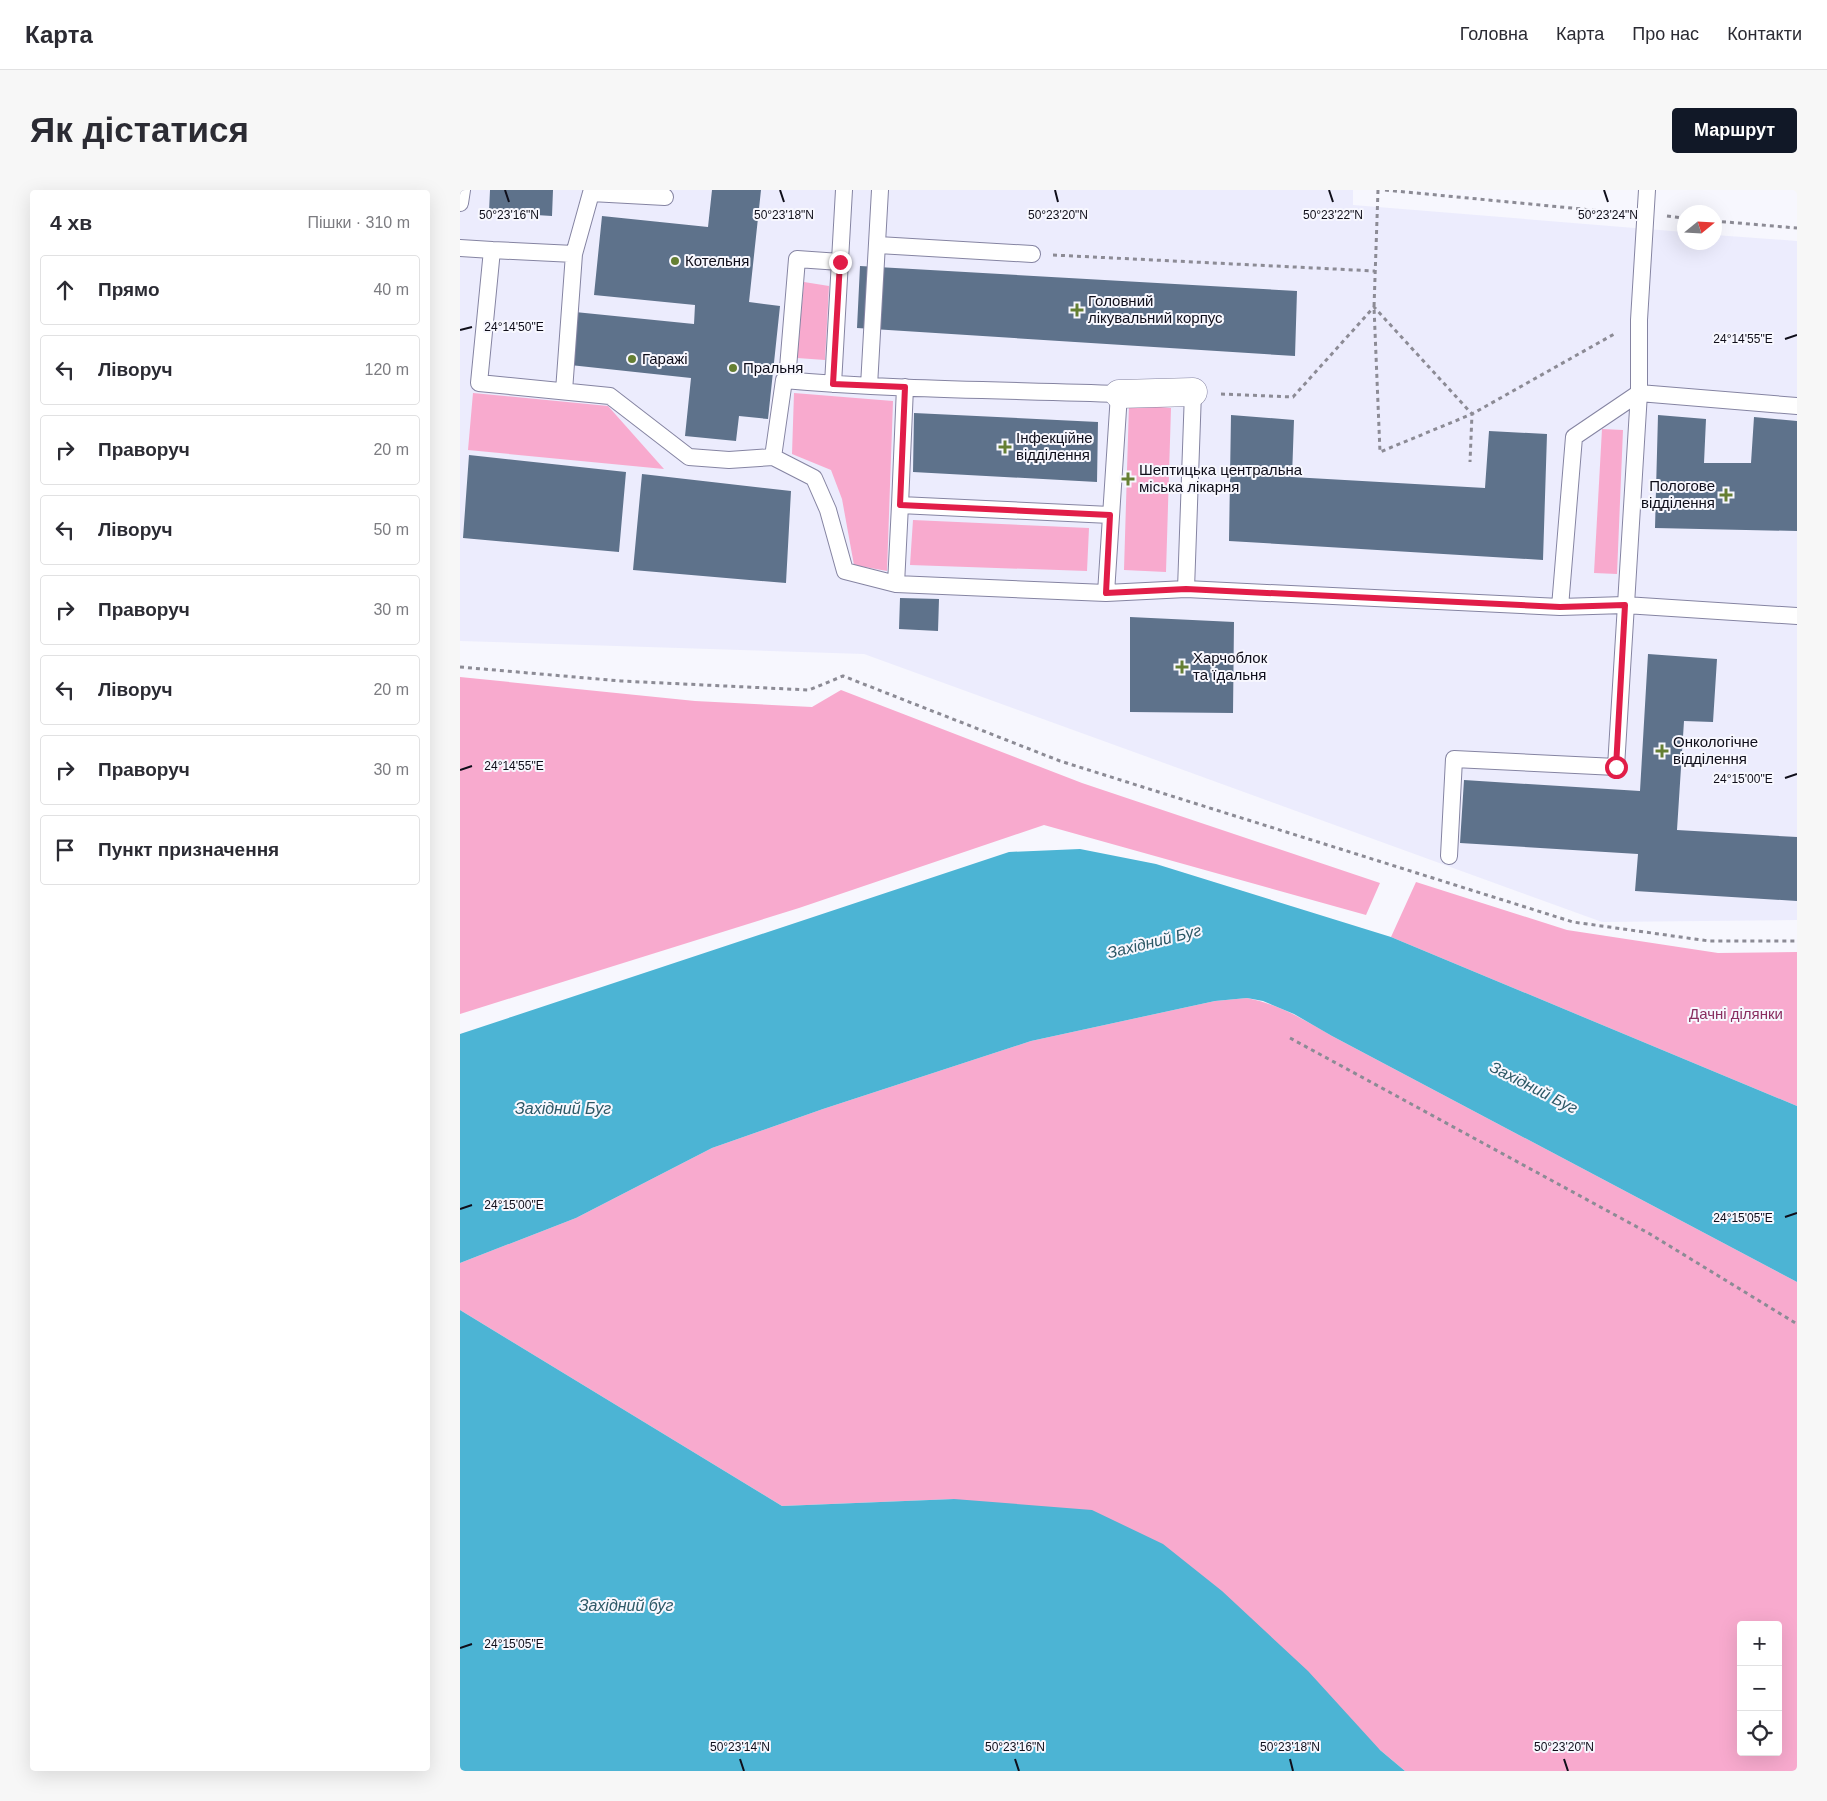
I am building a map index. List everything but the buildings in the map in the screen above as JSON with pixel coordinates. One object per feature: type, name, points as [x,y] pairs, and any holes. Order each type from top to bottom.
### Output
[{"type":"street","points":[[1119,394],[1193,392]]},
{"type":"lane","points":[[460,203],[462,190]]},
{"type":"lane","points":[[833,384],[844,190]]},
{"type":"lane","points":[[869,386],[880,190]]},
{"type":"lane","points":[[1449,856],[1454,759],[1616,767],[1639,392],[1639,320],[1647,190]]},
{"type":"lane","points":[[564,392],[574,254],[591,193],[665,197]]},
{"type":"lane","points":[[878,245],[1032,254]]},
{"type":"lane","points":[[460,248],[574,254]]},
{"type":"lane","points":[[492,250],[479,383],[610,396],[689,457],[729,460],[773,457],[814,478],[828,510],[845,571],[896,584],[1106,593],[1186,589],[1560,607],[1625,605],[1797,616]]},
{"type":"lane","points":[[773,457],[784,380],[787,380],[797,259],[840,262]]},
{"type":"lane","points":[[787,380],[869,386],[1119,394],[1106,593]]},
{"type":"lane","points":[[896,584],[905,387]]},
{"type":"lane","points":[[1186,589],[1193,392]]},
{"type":"lane","points":[[1560,607],[1574,437],[1639,392],[1797,406]]},
{"type":"lane","points":[[900,505],[1110,515]]},
{"type":"path","points":[[1378,190],[1374,307],[1380,452],[1472,414],[1639,320]]},
{"type":"path","points":[[1385,190],[1677,217]]},
{"type":"path","points":[[1722,221],[1797,228]]},
{"type":"path","points":[[1032,254],[1374,271]]},
{"type":"path","points":[[1193,392],[1293,398],[1374,307]]},
{"type":"path","points":[[1374,307],[1472,414],[1470,462]]},
{"type":"path","points":[[460,667],[621,681],[809,690],[843,676],[1060,761],[1573,922],[1709,942],[1797,941]]},
{"type":"path","points":[[1290,1038],[1650,1234],[1797,1324]]},
{"type":"shaded area","name":"Шептицька центральна міська лікарня","points":[[460,190],[1353,190],[1353,205],[1677,231],[1677,250],[1722,250],[1722,236],[1797,241],[1797,920],[1602,922],[864,654],[460,641]]},
{"type":"green space","points":[[804,282],[829,286],[825,360],[797,358]]},
{"type":"green space","points":[[473,393],[608,406],[664,469],[468,450]]},
{"type":"green space","points":[[794,393],[893,401],[887,571],[854,565],[842,499],[831,470],[792,454]]},
{"type":"green space","points":[[1129,404],[1171,408],[1166,572],[1124,570]]},
{"type":"green space","points":[[1602,429],[1623,430],[1617,574],[1594,573]]},
{"type":"green space","points":[[913,520],[1089,528],[1087,571],[910,565]]},
{"type":"green space","points":[[460,677],[695,701],[812,707],[841,690],[1082,783],[1380,883],[1366,915],[1044,825],[799,908],[460,1014]]},
{"type":"green space","name":"Дачні ділянки","points":[[1416,882],[1567,930],[1718,953],[1797,952],[1797,1106],[1391,937]]},
{"type":"green space","points":[[1247,998],[1270,1004],[1312,1024],[1797,1282],[1797,1771],[1405,1771],[1380,1750],[954,1499],[782,1506],[460,1310],[460,1263],[576,1218],[712,1148],[823,1109],[1031,1041],[1215,1001]]},
{"type":"water","name":"Західний Буг","points":[[1080,849],[1156,864],[1391,937],[1797,1106],[1797,1282],[1332,1036],[1294,1014],[1263,1001],[1247,998],[1215,1001],[1031,1041],[823,1109],[712,1148],[576,1218],[460,1263],[460,1034],[1009,852]]},
{"type":"water","name":"Західний буг","points":[[460,1310],[782,1506],[954,1499],[1092,1510],[1163,1544],[1222,1591],[1308,1671],[1380,1750],[1405,1771],[460,1771]]},
{"type":"place","name":"Котельня","points":[[675,261]]},
{"type":"place","name":"Головний лікувальний корпус","points":[[1077,310]]},
{"type":"place","name":"Гаражі","points":[[632,359]]},
{"type":"place","name":"Пральня","points":[[733,368]]},
{"type":"place","name":"Інфекційне відділення","points":[[1005,447]]},
{"type":"place","name":"Шептицька центральна міська лікарня","points":[[1128,479]]},
{"type":"place","name":"Пологове відділення","points":[[1726,495]]},
{"type":"place","name":"Харчоблок та їдальня","points":[[1182,667]]},
{"type":"place","name":"Онкологічне відділення","points":[[1662,751]]},
{"type":"route","points":[[840,262],[833,384],[905,387],[900,505],[1110,515],[1106,593],[1186,589],[1560,607],[1625,605],[1616,767]]}]
